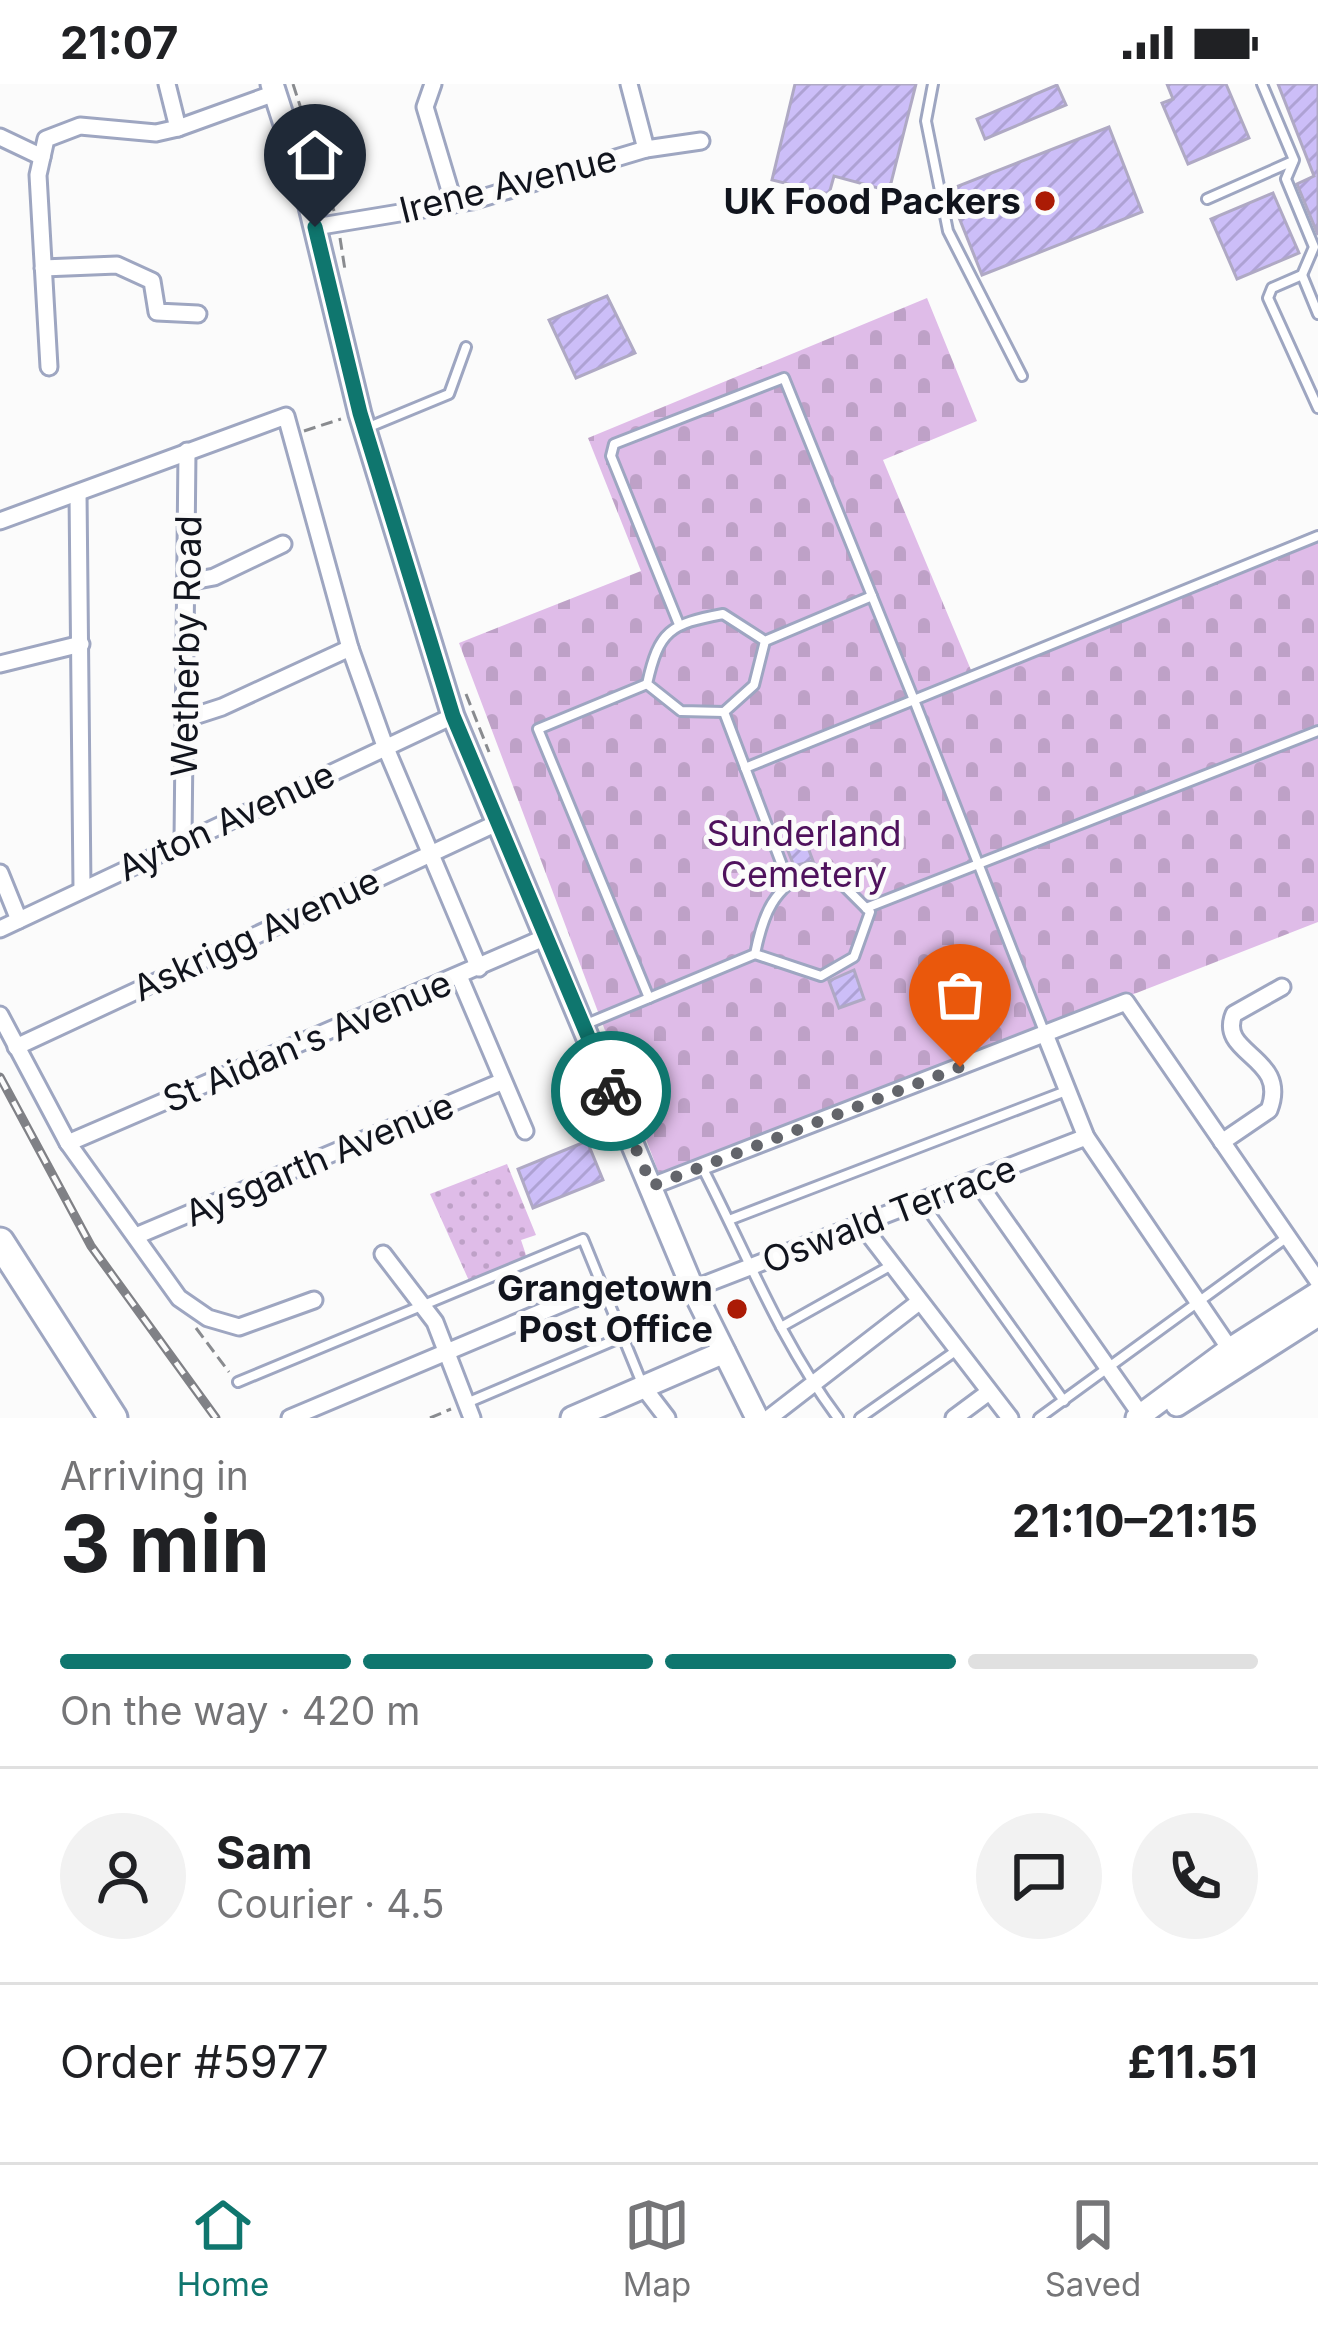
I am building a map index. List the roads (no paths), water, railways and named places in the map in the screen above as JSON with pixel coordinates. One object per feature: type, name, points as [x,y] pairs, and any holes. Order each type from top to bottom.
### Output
[{"type":"highway","points":[[0,1242],[113,1418]]},
{"type":"main road","points":[[280,87],[326,225],[362,421],[453,716],[693,1289],[758,1418]]},
{"type":"main road","points":[[1146,1417],[1230,1349],[1318,1293]]},
{"type":"main road","points":[[1146,1417],[1318,1315]]},
{"type":"main road","points":[[572,1418],[724,1352]]},
{"type":"street","points":[[167,84],[178,128]]},
{"type":"street","points":[[433,84],[425,107],[454,204]]},
{"type":"street","points":[[629,84],[646,148]]},
{"type":"street","points":[[50,367],[38,175],[46,139],[80,126],[156,133],[280,87]]},
{"type":"street","points":[[0,137],[42,158]]},
{"type":"street","name":"Irene Avenue","points":[[326,225],[454,204],[646,148],[700,141]]},
{"type":"street","points":[[43,268],[117,265],[152,281],[157,313],[198,314]]},
{"type":"street","points":[[0,521],[286,416],[350,648],[385,746],[479,968]]},
{"type":"street","name":"Wetherby Road","points":[[183,842],[188,451]]},
{"type":"street","points":[[78,493],[82,888]]},
{"type":"street","points":[[187,582],[214,578],[283,544]]},
{"type":"street","points":[[0,664],[82,644]]},
{"type":"street","points":[[185,718],[222,707],[350,648]]},
{"type":"street","name":"Ayton Avenue","points":[[0,929],[453,716]]},
{"type":"street","name":"Askrigg Avenue","points":[[16,1047],[496,823]]},
{"type":"street","points":[[0,873],[19,920]]},
{"type":"street","name":"St Aidan's Avenue","points":[[68,1143],[546,937]]},
{"type":"street","points":[[459,976],[525,1131]]},
{"type":"street","points":[[1222,1142],[1269,1110],[1275,1085],[1232,1034],[1230,1020],[1282,987]]},
{"type":"street","points":[[652,1186],[1126,1002],[1318,1281]]},
{"type":"street","points":[[0,1015],[68,1143],[179,1298],[208,1318],[239,1327],[314,1300]]},
{"type":"street","points":[[1046,1034],[1086,1137],[1230,1349]]},
{"type":"street","name":"Aysgarth Avenue","points":[[136,1236],[501,1082]]},
{"type":"street","name":"Oswald Terrace","points":[[693,1289],[1086,1137]]},
{"type":"street","points":[[976,1181],[1146,1417]]},
{"type":"street","points":[[861,1224],[1010,1418]]},
{"type":"street","points":[[383,1254],[435,1322],[469,1411]]},
{"type":"street","points":[[290,1418],[601,1287]]},
{"type":"street","points":[[769,1418],[920,1302]]},
{"type":"street","points":[[644,1388],[668,1418]]},
{"type":"street","points":[[954,1418],[989,1392]]},
{"type":"lane","points":[[933,84],[926,121],[948,231],[1022,376]]},
{"type":"lane","points":[[1262,84],[1294,160],[1286,179],[1314,247],[1302,275],[1272,288],[1268,298],[1318,409]]},
{"type":"lane","points":[[1207,199],[1294,160]]},
{"type":"lane","points":[[1302,275],[1318,314]]},
{"type":"lane","points":[[362,421],[449,394],[466,347]]},
{"type":"lane","points":[[678,622],[610,456],[614,444],[784,378],[1046,1034]]},
{"type":"lane","points":[[745,768],[1318,536]]},
{"type":"lane","points":[[765,641],[872,596]]},
{"type":"lane","points":[[647,684],[655,648],[678,622],[723,614],[765,641]]},
{"type":"lane","points":[[647,684],[681,711],[724,712],[754,685],[765,641]]},
{"type":"lane","points":[[647,684],[538,730],[649,998]]},
{"type":"lane","points":[[724,712],[788,880]]},
{"type":"lane","points":[[866,908],[1318,730]]},
{"type":"lane","points":[[583,1026],[754,954],[820,976],[854,957],[870,912],[834,876],[812,869],[788,880],[764,912],[754,954]]},
{"type":"lane","points":[[729,1220],[1066,1091]]},
{"type":"lane","points":[[702,1166],[748,1268],[814,1385],[838,1418]]},
{"type":"lane","points":[[922,1202],[1064,1401]]},
{"type":"lane","points":[[1039,1418],[1287,1237]]},
{"type":"lane","points":[[238,1382],[583,1239],[644,1388]]},
{"type":"lane","points":[[781,1327],[891,1265]]},
{"type":"lane","points":[[469,1411],[622,1337]]},
{"type":"lane","points":[[860,1418],[957,1349]]},
{"type":"railway","points":[[0,1077],[91,1246],[216,1418]]},
{"type":"place","name":"UK Food Packers","points":[[1045,201]]},
{"type":"place","name":"Grangetown Post Office","points":[[737,1309]]},
{"type":"park label","name":"Sunderland Cemetery","points":[[804,854]]}]
